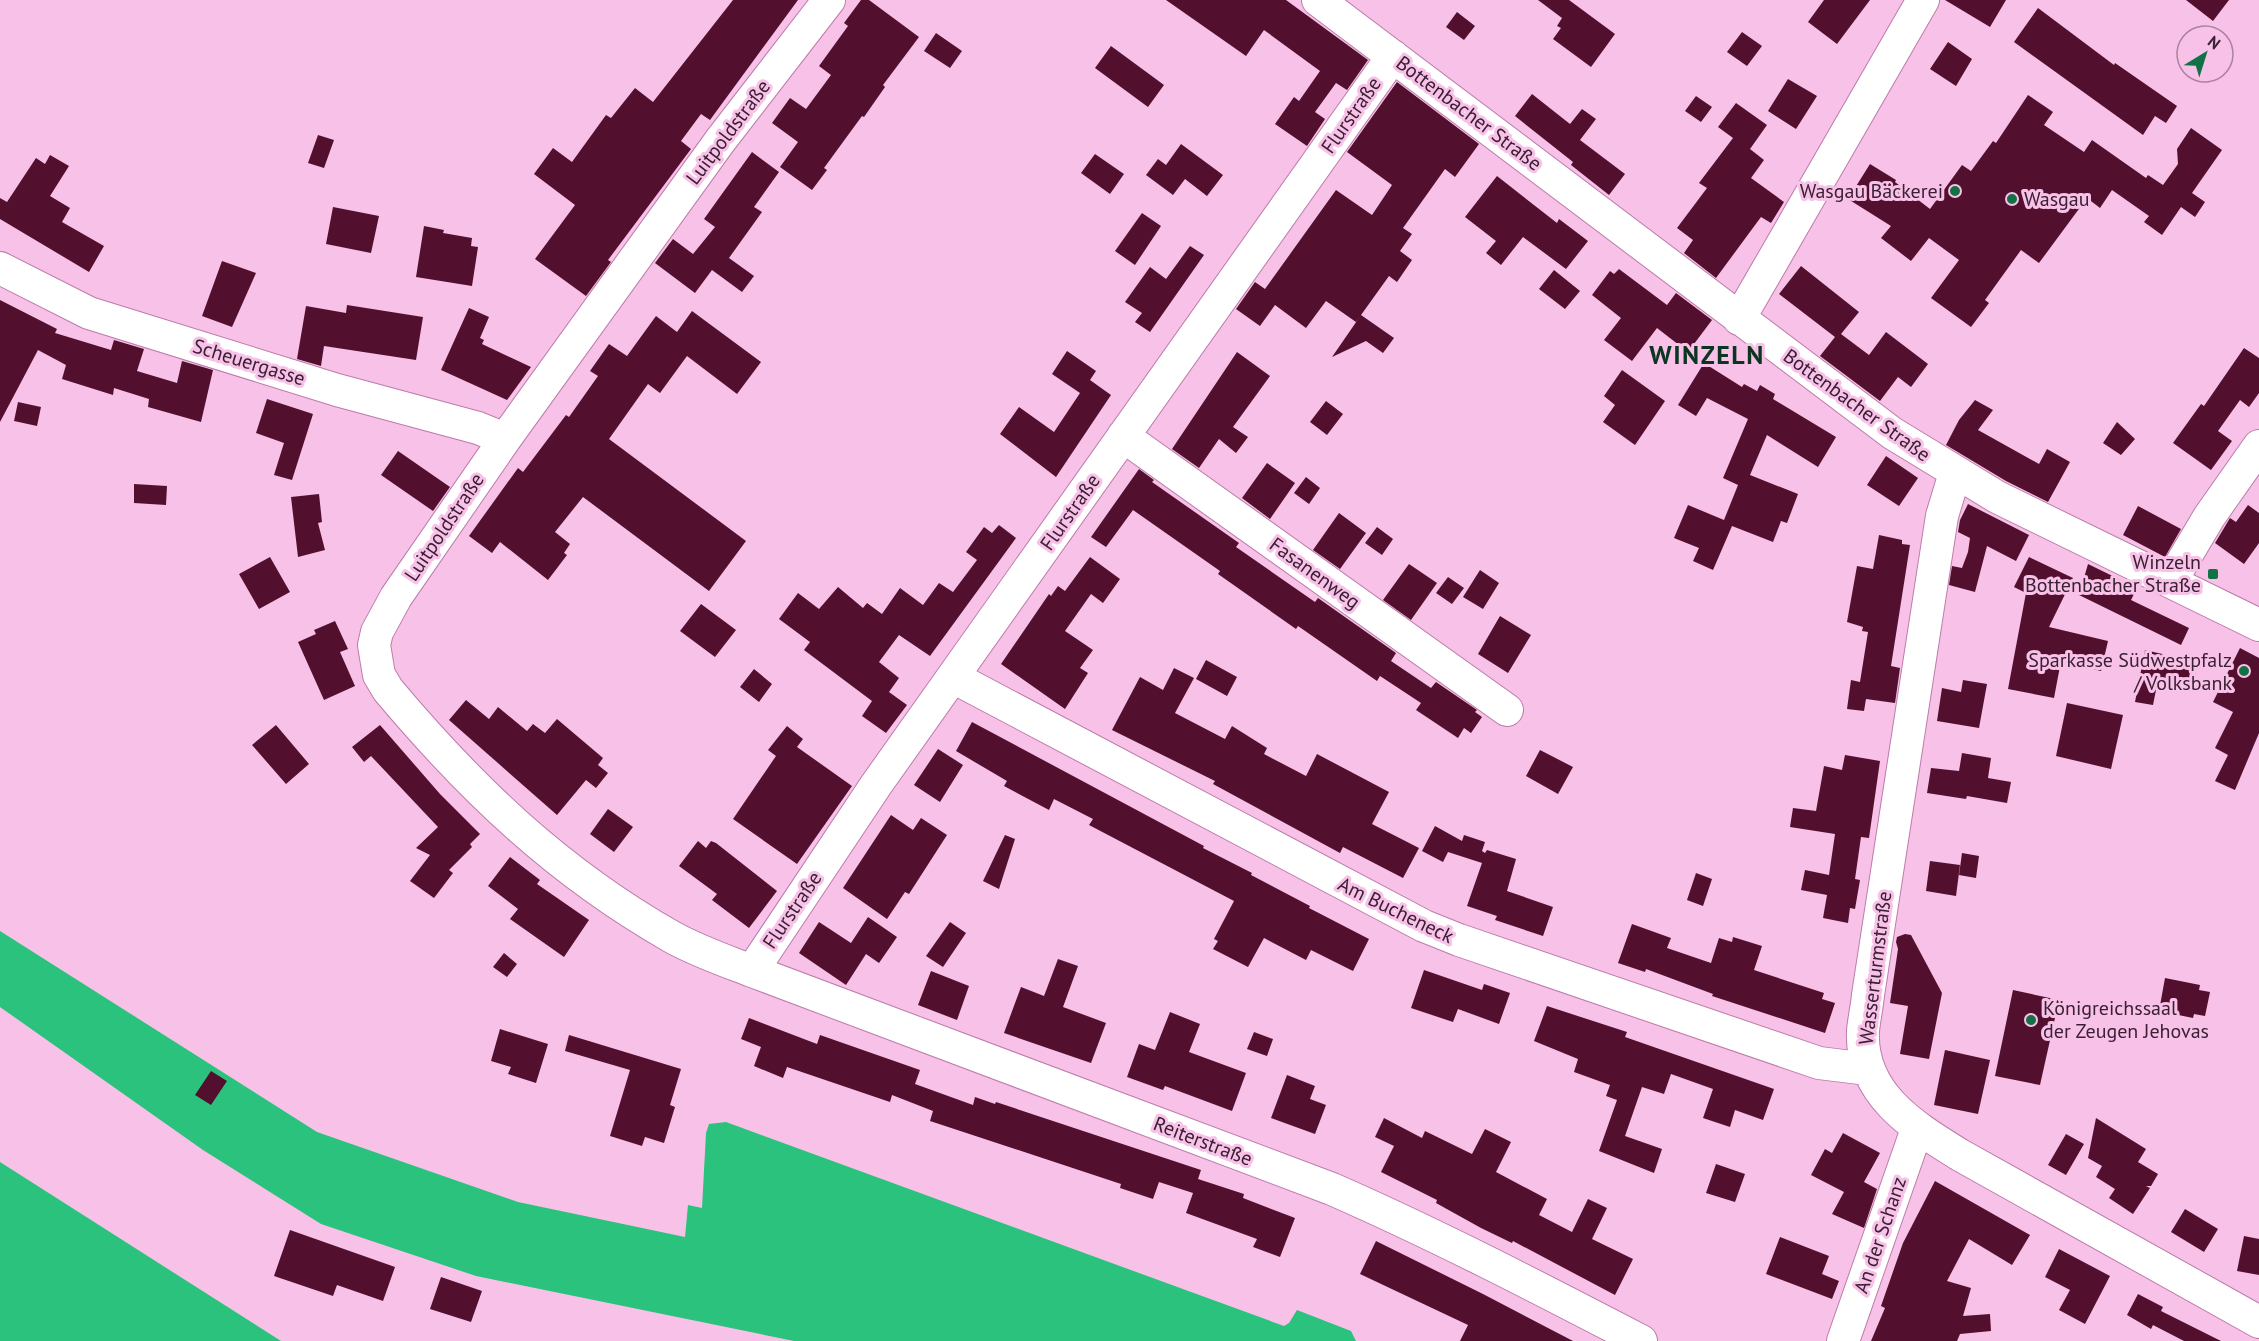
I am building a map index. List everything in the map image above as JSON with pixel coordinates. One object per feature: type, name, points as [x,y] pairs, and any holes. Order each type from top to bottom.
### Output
[{"type":"street","name":"Luitpoldstraße","points":[[752,971],[674,938],[611,898],[542,848],[476,789],[388,690],[379,675],[374,645],[376,632],[386,614],[505,439],[720,141],[829,0]]},
{"type":"street","name":"Bottenbacher Straße","points":[[1318,0],[1892,433],[1955,474],[2046,522],[2259,625]]},
{"type":"street","points":[[1739,319],[1923,0]]},
{"type":"street","name":"Flurstraße","points":[[752,971],[876,785],[1393,56]]},
{"type":"street","name":"Scheuergasse","points":[[0,268],[89,313],[336,390],[478,428],[505,439]]},
{"type":"street","name":"Fasanenweg","points":[[1123,436],[1507,710]]},
{"type":"street","points":[[2171,581],[2200,531],[2259,446]]},
{"type":"street","name":"Wasserturmstraße","points":[[1955,474],[1942,516],[1863,1031],[1868,1069],[1875,1086],[1890,1105],[1917,1129],[2259,1322]]},
{"type":"street","name":"Am Bucheneck","points":[[953,677],[1424,926],[1470,944],[1819,1063],[1868,1069]]},
{"type":"street","name":"Reiterstraße","points":[[752,971],[1332,1190],[1469,1252],[1641,1341]]},
{"type":"street","name":"An der Schanz","points":[[1843,1341],[1917,1129]]},
{"type":"green space","points":[[0,931],[317,1132],[518,1202],[685,1237],[688,1205],[702,1208],[706,1133],[709,1124],[726,1122],[1284,1326],[1289,1323],[1297,1310],[1351,1331],[1356,1341],[794,1341],[476,1276],[321,1224],[203,1150],[0,1007]]},
{"type":"green space","points":[[0,1162],[281,1341],[0,1341]]},
{"type":"building","points":[[733,0],[798,0],[710,120],[701,114],[681,141],[691,149],[608,260],[611,262],[586,296],[535,259],[575,205],[534,174],[553,148],[572,162],[606,115],[611,118],[635,88],[653,102]]},
{"type":"building","points":[[861,0],[869,0],[919,37],[883,85],[885,87],[864,117],[862,116],[824,168],[827,170],[812,190],[780,167],[798,142],[772,123],[790,98],[806,109],[831,75],[819,66],[848,26],[844,23]]},
{"type":"building","points":[[1166,0],[1286,0],[1368,60],[1347,90],[1336,83],[1315,112],[1325,119],[1307,146],[1275,124],[1294,97],[1299,101],[1320,71],[1264,30],[1246,56]]},
{"type":"building","points":[[1538,0],[1569,0],[1615,34],[1591,67],[1553,39],[1561,28],[1557,26],[1562,18]]},
{"type":"building","points":[[1824,0],[1870,0],[1837,44],[1808,22]]},
{"type":"building","points":[[1945,0],[2006,0],[1990,27]]},
{"type":"building","points":[[2186,0],[2229,0],[2213,21]]},
{"type":"building","points":[[2038,8],[2114,65],[2115,63],[2177,106],[2166,123],[2155,116],[2143,135],[2014,42]]},
{"type":"building","points":[[1457,12],[1475,26],[1464,40],[1446,27]]},
{"type":"building","points":[[1742,32],[1762,46],[1747,66],[1727,52]]},
{"type":"building","points":[[936,33],[962,51],[950,68],[924,51]]},
{"type":"building","points":[[1948,42],[1972,59],[1956,86],[1930,69]]},
{"type":"building","points":[[1111,46],[1164,85],[1148,107],[1095,68]]},
{"type":"building","points":[[1788,79],[1817,96],[1796,129],[1768,111]]},
{"type":"building","points":[[1397,82],[1479,144],[1455,177],[1445,169],[1403,228],[1412,234],[1400,251],[1412,260],[1397,282],[1389,276],[1356,322],[1326,301],[1306,328],[1275,305],[1260,326],[1236,309],[1255,282],[1265,289],[1336,190],[1372,215],[1392,185],[1347,152]]},
{"type":"building","points":[[1532,94],[1570,124],[1582,109],[1596,119],[1580,140],[1625,174],[1609,195],[1571,165],[1573,162],[1515,116]]},
{"type":"building","points":[[2028,95],[2053,112],[2044,125],[2084,152],[2092,140],[2146,178],[2148,175],[2163,185],[2178,164],[2177,149],[2191,128],[2222,150],[2192,193],[2205,202],[2195,217],[2181,207],[2162,235],[2144,222],[2149,216],[2112,190],[2100,208],[2087,198],[2039,263],[2021,250],[1985,300],[1989,303],[1971,327],[1931,298],[1959,260],[1929,238],[1911,261],[1881,238],[1891,226],[1848,199],[1870,164],[1896,180],[1895,182],[1930,209],[1962,165],[1971,171],[1993,141],[1996,143]]},
{"type":"building","points":[[1696,96],[1712,107],[1701,122],[1685,111]]},
{"type":"building","points":[[1736,103],[1767,125],[1750,149],[1764,160],[1751,178],[1784,202],[1771,223],[1761,217],[1716,278],[1684,253],[1693,240],[1677,228],[1707,188],[1699,183],[1733,138],[1718,127]]},
{"type":"building","points":[[318,135],[334,140],[324,168],[308,163]]},
{"type":"building","points":[[1181,144],[1223,175],[1207,196],[1185,179],[1173,195],[1146,175],[1158,159],[1166,165]]},
{"type":"building","points":[[752,152],[779,172],[754,207],[762,212],[729,258],[754,276],[742,292],[712,270],[695,293],[655,263],[673,239],[693,254],[715,227],[704,219]]},
{"type":"building","points":[[1095,154],[1124,174],[1110,194],[1081,173]]},
{"type":"building","points":[[50,155],[69,166],[50,196],[70,208],[62,222],[104,246],[89,272],[0,219],[0,198],[7,202],[36,158],[45,164]]},
{"type":"building","points":[[1497,176],[1557,223],[1559,219],[1588,241],[1566,269],[1523,237],[1501,265],[1486,253],[1496,241],[1465,217]]},
{"type":"building","points":[[333,207],[379,216],[371,253],[326,244]]},
{"type":"building","points":[[1142,213],[1161,226],[1135,265],[1115,251]]},
{"type":"building","points":[[424,226],[444,230],[443,233],[472,238],[471,246],[478,247],[472,286],[416,277]]},
{"type":"building","points":[[1190,246],[1204,255],[1150,332],[1135,322],[1142,313],[1125,302],[1150,267],[1166,279]]},
{"type":"building","points":[[222,261],[256,273],[232,327],[202,316]]},
{"type":"building","points":[[1801,266],[1859,312],[1841,334],[1869,355],[1886,332],[1928,364],[1911,387],[1898,377],[1880,401],[1820,356],[1835,337],[1779,294]]},
{"type":"building","points":[[1619,269],[1667,305],[1676,293],[1712,320],[1688,352],[1657,328],[1632,361],[1604,340],[1621,318],[1592,295],[1610,271],[1614,274]]},
{"type":"building","points":[[1554,270],[1580,291],[1565,309],[1539,289]]},
{"type":"building","points":[[0,300],[57,329],[55,333],[111,350],[114,340],[144,349],[137,371],[177,383],[182,361],[213,370],[201,422],[148,407],[149,399],[114,388],[113,395],[62,379],[66,365],[38,350],[0,422]]},
{"type":"building","points":[[347,305],[423,317],[416,360],[324,346],[321,366],[297,359],[306,306],[346,313]]},
{"type":"building","points":[[469,308],[489,317],[480,338],[484,340],[482,344],[531,367],[507,400],[441,370]]},
{"type":"building","points":[[692,311],[761,362],[737,394],[687,356],[660,393],[648,384],[609,439],[746,541],[709,591],[583,497],[555,532],[570,544],[564,553],[567,555],[548,580],[500,542],[492,553],[469,536],[518,468],[523,472],[566,415],[569,417],[598,376],[590,371],[609,344],[627,356],[656,316],[677,332]]},
{"type":"building","points":[[1361,315],[1394,338],[1383,353],[1366,341],[1332,357]]},
{"type":"building","points":[[2244,348],[2259,358],[2259,393],[2249,407],[2240,400],[2218,431],[2232,441],[2211,470],[2173,443],[2201,404],[2204,406]]},
{"type":"building","points":[[1067,351],[1096,371],[1090,380],[1111,395],[1056,477],[1000,434],[1019,407],[1054,432],[1080,393],[1052,374]]},
{"type":"building","points":[[1237,352],[1270,376],[1233,427],[1248,437],[1236,453],[1219,439],[1199,468],[1172,449]]},
{"type":"building","points":[[1704,363],[1742,387],[1744,384],[1757,391],[1760,385],[1775,394],[1773,399],[1836,437],[1818,467],[1767,435],[1750,475],[1798,494],[1787,523],[1781,521],[1773,542],[1732,526],[1713,570],[1693,561],[1699,548],[1674,538],[1688,505],[1724,520],[1738,485],[1723,478],[1748,419],[1707,398],[1696,416],[1678,405]]},
{"type":"building","points":[[1622,370],[1665,401],[1635,445],[1603,422],[1615,405],[1604,396]]},
{"type":"building","points":[[267,399],[313,414],[292,480],[274,475],[284,443],[256,433]]},
{"type":"building","points":[[1975,400],[1993,410],[1978,430],[2039,464],[2047,449],[2070,462],[2048,502],[2006,481],[1946,445],[1959,420]]},
{"type":"building","points":[[1326,401],[1343,414],[1327,435],[1310,422]]},
{"type":"building","points":[[18,402],[41,407],[37,426],[14,421]]},
{"type":"building","points":[[2117,422],[2135,439],[2121,455],[2103,443]]},
{"type":"building","points":[[398,451],[450,487],[433,511],[381,475]]},
{"type":"building","points":[[1886,456],[1918,478],[1899,506],[1867,485]]},
{"type":"building","points":[[1267,463],[1295,483],[1270,519],[1242,498]]},
{"type":"building","points":[[1139,469],[1154,480],[1152,482],[1239,543],[1236,547],[1315,602],[1318,598],[1396,653],[1391,661],[1431,688],[1436,682],[1477,710],[1475,712],[1482,717],[1471,733],[1464,728],[1458,738],[1416,710],[1421,703],[1380,676],[1377,681],[1298,626],[1296,629],[1218,574],[1220,571],[1133,510],[1106,547],[1091,537]]},
{"type":"building","points":[[1306,477],[1320,488],[1309,504],[1294,493]]},
{"type":"building","points":[[134,484],[167,486],[166,505],[134,503]]},
{"type":"building","points":[[319,494],[322,522],[318,523],[325,550],[298,557],[291,497]]},
{"type":"building","points":[[1968,504],[2029,535],[2016,561],[1987,546],[1975,592],[1949,585],[1952,566],[1962,568],[1968,552],[1970,538],[1958,532],[1960,520]]},
{"type":"building","points":[[2248,505],[2259,513],[2259,543],[2244,564],[2215,543],[2230,518],[2236,522]]},
{"type":"building","points":[[2138,506],[2181,529],[2165,557],[2123,535]]},
{"type":"building","points":[[1339,513],[1366,533],[1340,569],[1313,550]]},
{"type":"building","points":[[999,525],[1016,538],[930,656],[899,635],[879,662],[899,678],[889,692],[907,705],[886,733],[862,716],[872,701],[804,650],[810,642],[779,619],[798,593],[819,609],[838,587],[863,608],[867,603],[882,614],[900,588],[923,605],[939,583],[953,592],[977,560],[966,552],[984,527],[992,533]]},
{"type":"building","points":[[1377,527],[1393,539],[1382,555],[1365,543]]},
{"type":"building","points":[[1879,535],[1902,540],[1902,544],[1910,545],[1891,666],[1900,668],[1895,703],[1866,699],[1864,711],[1847,709],[1851,680],[1860,682],[1868,632],[1862,631],[1863,627],[1847,622],[1857,566],[1873,569]]},
{"type":"building","points":[[270,557],[290,592],[259,609],[239,574]]},
{"type":"building","points":[[1090,557],[1120,579],[1103,603],[1091,594],[1065,631],[1093,650],[1080,668],[1088,673],[1065,709],[1001,664],[1049,594],[1051,596],[1058,586],[1065,591]]},
{"type":"building","points":[[2029,557],[2073,578],[2049,627],[2108,641],[2101,671],[2061,661],[2054,698],[2008,689],[2026,593],[2014,587]]},
{"type":"building","points":[[1409,564],[1437,583],[1411,620],[1383,600]]},
{"type":"building","points":[[2088,564],[2137,588],[2131,600],[2189,628],[2181,645],[2079,595]]},
{"type":"building","points":[[1480,570],[1499,583],[1483,609],[1463,597]]},
{"type":"building","points":[[1448,577],[1464,588],[1452,604],[1436,593]]},
{"type":"building","points":[[701,604],[736,630],[715,657],[680,631]]},
{"type":"building","points":[[1500,616],[1531,635],[1508,673],[1478,654]]},
{"type":"building","points":[[335,621],[348,649],[340,652],[355,686],[324,700],[298,642],[316,634],[314,630]]},
{"type":"building","points":[[2240,648],[2259,658],[2259,733],[2235,790],[2215,781],[2228,755],[2215,748],[2233,712],[2213,702]]},
{"type":"building","points":[[2145,650],[2175,657],[2171,665],[2196,671],[2192,692],[2157,685],[2153,705],[2135,702]]},
{"type":"building","points":[[1206,660],[1237,677],[1227,696],[1196,679]]},
{"type":"building","points":[[1174,668],[1194,678],[1175,713],[1225,739],[1232,726],[1267,748],[1264,754],[1306,776],[1317,754],[1389,792],[1372,824],[1419,848],[1403,878],[1343,847],[1340,853],[1213,784],[1215,781],[1112,730],[1140,677],[1163,690]]},
{"type":"building","points":[[754,669],[772,684],[759,702],[740,687]]},
{"type":"building","points":[[1963,680],[1987,684],[1979,728],[1937,721],[1942,688],[1961,692]]},
{"type":"building","points":[[466,700],[489,719],[498,707],[527,731],[533,724],[545,733],[557,719],[603,758],[598,765],[608,773],[596,788],[586,780],[557,815],[449,720]]},
{"type":"building","points":[[2067,703],[2123,715],[2111,769],[2056,756]]},
{"type":"building","points":[[972,722],[1204,846],[1203,848],[1310,906],[1309,908],[1369,939],[1353,971],[1311,950],[1306,960],[1264,938],[1248,967],[1213,949],[1218,941],[1214,939],[1234,901],[1089,825],[1093,819],[1054,799],[1049,810],[1004,786],[1007,781],[956,751]]},
{"type":"building","points":[[276,725],[309,764],[286,784],[252,745]]},
{"type":"building","points":[[380,725],[440,794],[480,834],[470,844],[472,847],[449,870],[453,873],[434,898],[410,881],[430,855],[416,848],[438,827],[371,756],[364,762],[352,747]]},
{"type":"building","points":[[787,726],[803,739],[797,747],[852,786],[797,864],[733,819],[776,756],[768,750]]},
{"type":"building","points":[[938,749],[963,765],[940,802],[914,785]]},
{"type":"building","points":[[1540,750],[1573,767],[1558,794],[1526,776]]},
{"type":"building","points":[[1962,753],[1991,758],[1988,778],[2011,782],[2007,803],[1967,796],[1966,799],[1927,793],[1931,768],[1959,771]]},
{"type":"building","points":[[1845,755],[1880,761],[1869,838],[1861,837],[1855,879],[1860,880],[1855,909],[1850,908],[1848,923],[1823,918],[1827,895],[1801,890],[1805,870],[1829,875],[1835,834],[1790,827],[1793,808],[1816,811],[1824,766],[1842,770]]},
{"type":"building","points":[[608,809],[633,827],[614,852],[590,834]]},
{"type":"building","points":[[891,815],[913,830],[921,818],[947,835],[909,894],[905,892],[887,919],[843,888]]},
{"type":"building","points":[[1435,826],[1462,841],[1464,835],[1485,842],[1482,851],[1485,853],[1487,850],[1516,859],[1507,891],[1553,907],[1543,936],[1495,920],[1497,916],[1467,906],[1482,863],[1448,852],[1443,862],[1422,851]]},
{"type":"building","points":[[1005,835],[1015,839],[999,889],[983,881]]},
{"type":"building","points":[[698,841],[706,848],[711,841],[716,843],[777,891],[749,928],[712,900],[717,894],[679,866]]},
{"type":"building","points":[[1962,853],[1979,856],[1976,878],[1959,875]]},
{"type":"building","points":[[510,857],[540,880],[537,884],[589,920],[564,957],[510,919],[518,909],[488,886]]},
{"type":"building","points":[[1930,861],[1960,865],[1956,896],[1926,891]]},
{"type":"building","points":[[1696,873],[1712,879],[1703,906],[1687,900]]},
{"type":"building","points":[[868,917],[897,937],[879,963],[866,954],[846,985],[799,953],[819,922],[851,943]]},
{"type":"building","points":[[950,922],[966,933],[943,967],[926,956]]},
{"type":"building","points":[[1632,924],[1671,938],[1667,948],[1711,963],[1719,938],[1732,942],[1733,937],[1762,946],[1754,970],[1824,993],[1822,999],[1835,1003],[1825,1033],[1712,996],[1713,994],[1646,969],[1645,972],[1618,963]]},
{"type":"building","points":[[1905,934],[1911,935],[1942,993],[1929,1059],[1900,1054],[1908,1006],[1890,1003],[1898,949],[1897,937]]},
{"type":"building","points":[[504,953],[517,964],[507,977],[493,967]]},
{"type":"building","points":[[1058,959],[1078,966],[1063,1007],[1106,1023],[1091,1063],[1004,1033],[1021,987],[1044,996]]},
{"type":"building","points":[[1424,970],[1482,990],[1484,984],[1510,993],[1499,1024],[1458,1009],[1453,1022],[1411,1008]]},
{"type":"building","points":[[931,971],[969,986],[957,1020],[918,1005]]},
{"type":"building","points":[[2165,978],[2200,985],[2199,990],[2210,992],[2205,1016],[2194,1014],[2193,1018],[2159,1011]]},
{"type":"building","name":"Königreichssaal der Zeugen Jehovas","points":[[2013,990],[2059,1000],[2040,1085],[1995,1076]]},
{"type":"building","points":[[1547,1006],[1627,1032],[1625,1037],[1774,1089],[1763,1120],[1735,1110],[1730,1127],[1703,1118],[1713,1089],[1671,1074],[1664,1094],[1642,1087],[1625,1136],[1662,1149],[1654,1173],[1599,1151],[1617,1100],[1606,1096],[1610,1085],[1574,1072],[1578,1059],[1534,1041]]},
{"type":"building","points":[[1170,1012],[1200,1024],[1189,1052],[1246,1073],[1232,1111],[1165,1086],[1163,1090],[1127,1077],[1139,1044],[1155,1050]]},
{"type":"building","points":[[749,1018],[817,1044],[820,1035],[920,1070],[915,1084],[973,1105],[975,1097],[995,1104],[996,1102],[1201,1170],[1198,1179],[1244,1194],[1243,1198],[1295,1218],[1280,1257],[1253,1247],[1257,1239],[1186,1213],[1193,1193],[1159,1182],[1153,1199],[1120,1188],[1121,1184],[930,1121],[933,1111],[892,1095],[890,1102],[787,1067],[783,1078],[754,1066],[761,1047],[741,1039]]},
{"type":"building","points":[[500,1029],[548,1044],[536,1083],[508,1074],[511,1067],[491,1061]]},
{"type":"building","points":[[1254,1032],[1273,1039],[1267,1056],[1247,1049]]},
{"type":"building","points":[[569,1035],[681,1069],[670,1105],[675,1107],[664,1143],[645,1137],[642,1146],[610,1136],[630,1070],[565,1051]]},
{"type":"building","points":[[1945,1050],[1990,1060],[1978,1114],[1934,1105]]},
{"type":"building","points":[[211,1071],[227,1081],[211,1105],[195,1095]]},
{"type":"building","points":[[1287,1075],[1315,1086],[1310,1099],[1326,1105],[1315,1134],[1271,1118]]},
{"type":"building","points":[[1384,1118],[1422,1138],[1425,1131],[1472,1154],[1485,1129],[1511,1142],[1496,1172],[1547,1199],[1539,1215],[1572,1232],[1588,1199],[1607,1208],[1592,1239],[1633,1259],[1615,1295],[1513,1241],[1512,1243],[1481,1228],[1436,1203],[1437,1200],[1381,1172],[1394,1146],[1375,1137]]},
{"type":"building","points":[[2096,1118],[2146,1149],[2138,1162],[2158,1174],[2151,1186],[2146,1186],[2150,1188],[2133,1214],[2109,1198],[2115,1189],[2096,1177],[2102,1166],[2088,1158]]},
{"type":"building","points":[[1843,1133],[1880,1153],[1864,1182],[1877,1189],[1864,1228],[1832,1214],[1844,1192],[1811,1175],[1825,1149],[1832,1153]]},
{"type":"building","points":[[2066,1134],[2084,1144],[2066,1175],[2048,1165]]},
{"type":"building","points":[[1716,1164],[1745,1174],[1735,1202],[1706,1193]]},
{"type":"building","points":[[1935,1181],[2030,1235],[2012,1265],[1969,1239],[1947,1281],[1971,1288],[1963,1316],[1990,1314],[1991,1331],[1960,1334],[1957,1341],[1871,1341],[1885,1308],[1881,1306],[1903,1243]]},
{"type":"building","points":[[2185,1209],[2218,1229],[2204,1252],[2171,1232]]},
{"type":"building","points":[[290,1230],[395,1267],[383,1301],[337,1285],[333,1296],[274,1276]]},
{"type":"building","points":[[2244,1236],[2259,1239],[2259,1275],[2237,1271]]},
{"type":"building","points":[[1780,1237],[1829,1256],[1822,1274],[1839,1281],[1832,1299],[1766,1274]]},
{"type":"building","points":[[1376,1241],[1573,1341],[1460,1341],[1468,1325],[1360,1274]]},
{"type":"building","points":[[2059,1249],[2110,1276],[2085,1324],[2059,1310],[2070,1290],[2045,1277]]},
{"type":"building","points":[[441,1277],[482,1291],[471,1322],[430,1309]]},
{"type":"building","points":[[2138,1294],[2163,1307],[2161,1311],[2221,1341],[2184,1341],[2153,1325],[2151,1329],[2127,1315]]},
{"type":"place","name":"Wasgau Bäckerei","points":[[1955,191]]},
{"type":"place","name":"Wasgau","points":[[2012,199]]},
{"type":"place","name":"Winzeln Bottenbacher Straße","points":[[2213,574]]},
{"type":"place","name":"Sparkasse Südwestpfalz / Volksbank","points":[[2244,671]]},
{"type":"place","name":"Königreichssaal der Zeugen Jehovas","points":[[2031,1020]]},
{"type":"district","name":"WINZELN","points":[[1707,354]]}]
